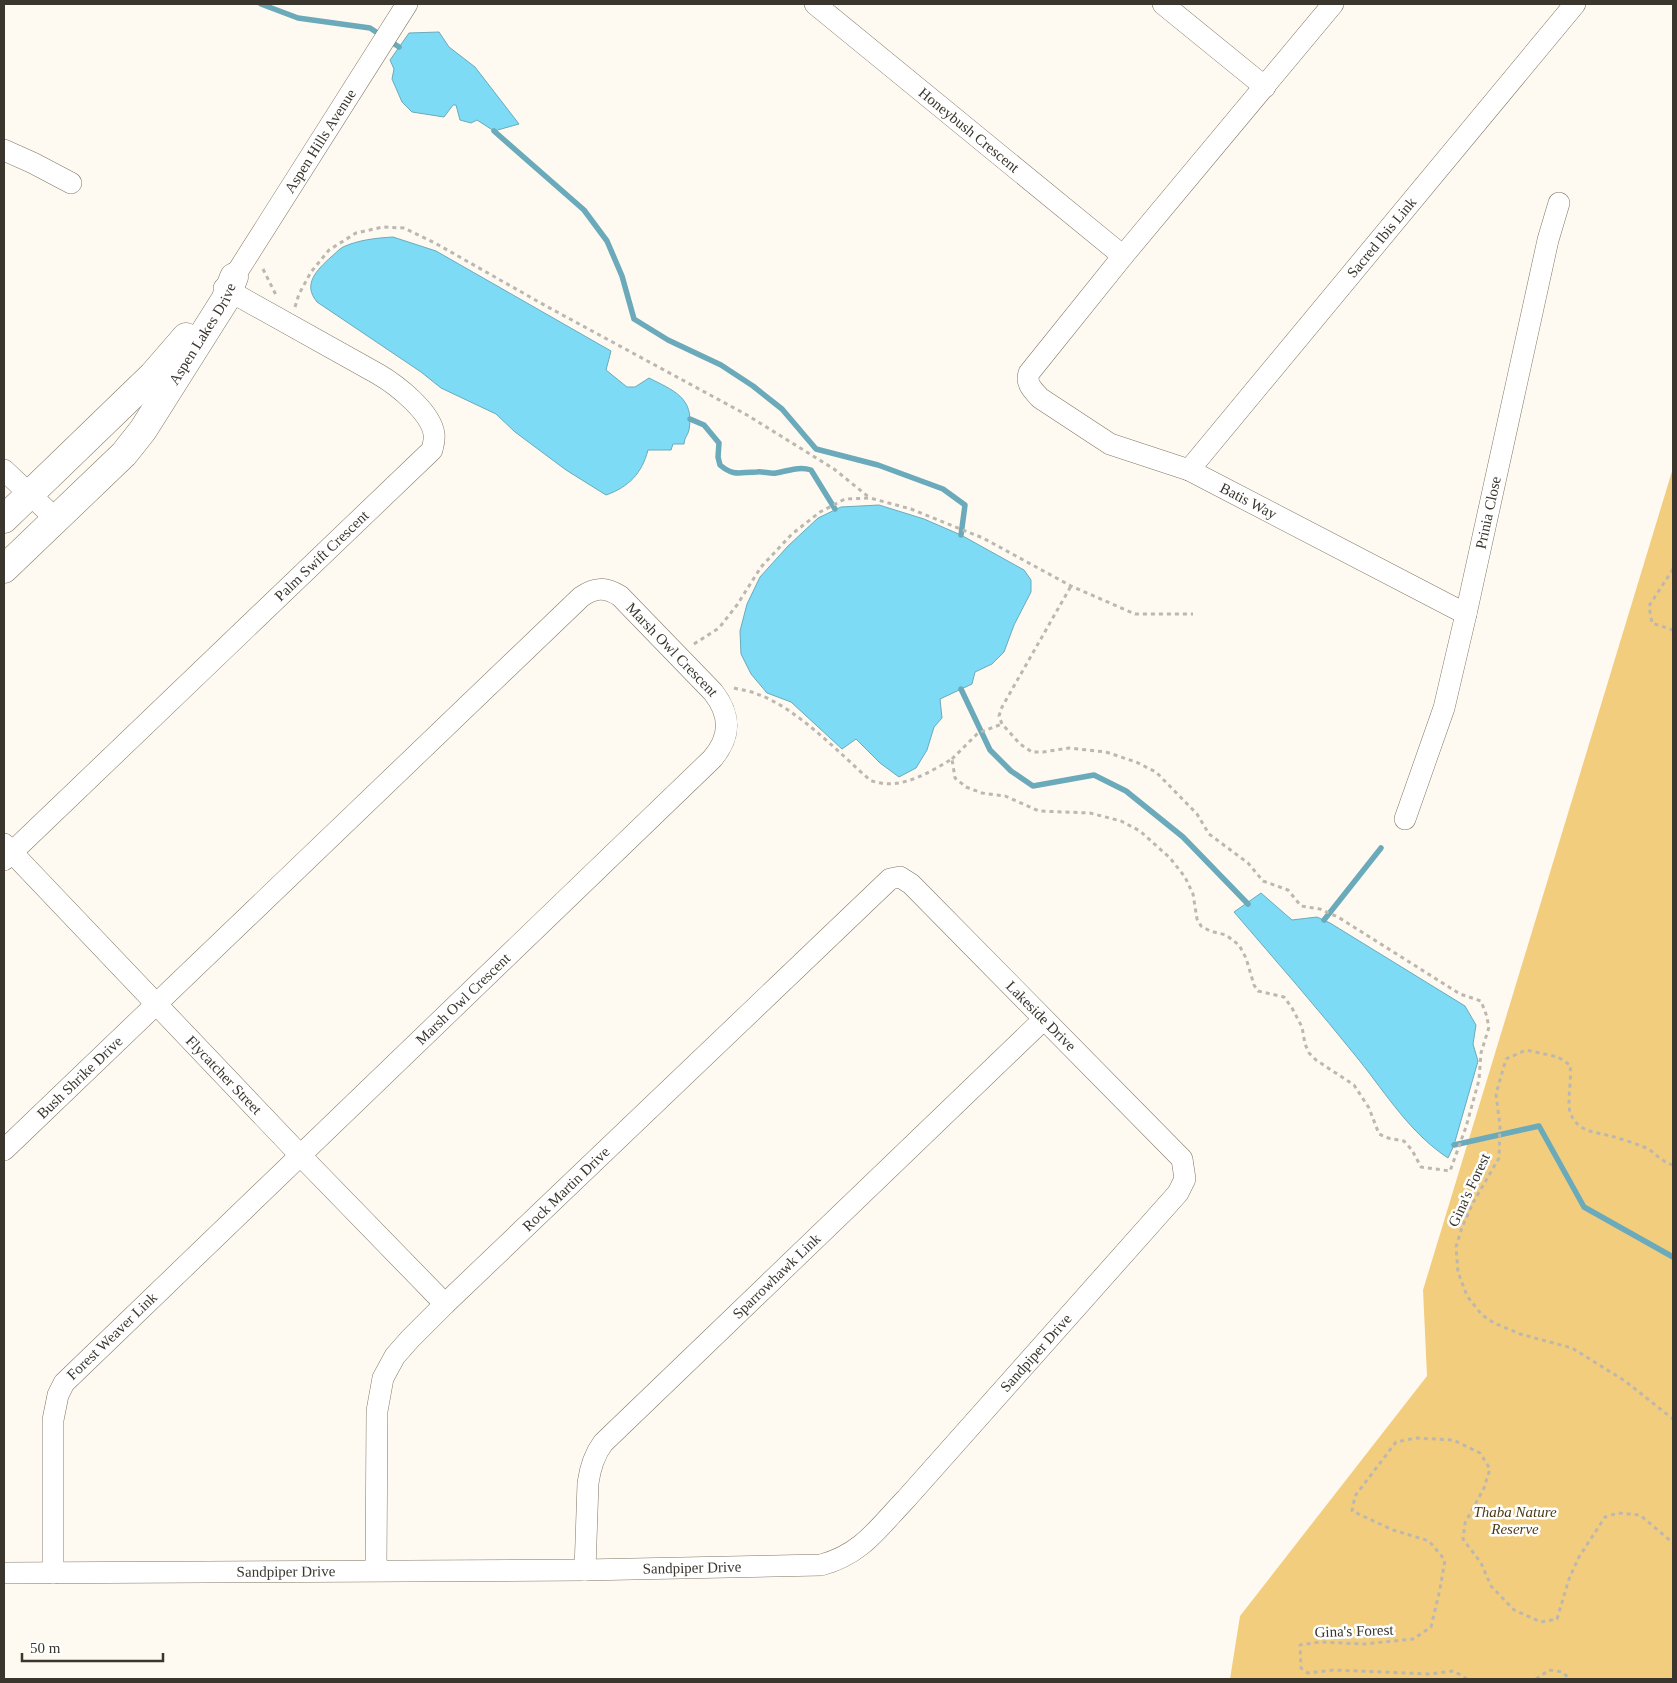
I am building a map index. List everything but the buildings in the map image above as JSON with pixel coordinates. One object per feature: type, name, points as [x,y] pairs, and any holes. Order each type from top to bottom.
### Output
[{"type":"street","name":"Aspen Hills Avenue","points":[[229,285],[407,4]]},
{"type":"street","name":"Honeybush Crescent","points":[[815,4],[1123,256]]},
{"type":"street","points":[[1163,4],[1265,87]]},
{"type":"street","points":[[1123,256],[1333,4]]},
{"type":"street","name":"Sacred Ibis Link","points":[[1188,470],[1575,4]]},
{"type":"street","points":[[4,150],[33,163],[71,184]]},
{"type":"street","name":"Prinia Close","points":[[1405,819],[1444,708],[1548,240],[1559,203]]},
{"type":"street","name":"Batis Way","points":[[1123,256],[1029,373],[1028,380],[1032,389],[1040,398],[1110,444],[1188,470],[1466,614]]},
{"type":"street","name":"Palm Swift Crescent","points":[[6,852],[432,450],[434,434],[430,422],[419,407],[396,385],[290,324],[229,285]]},
{"type":"street","name":"Aspen Lakes Drive","points":[[4,519],[153,374],[229,285]]},
{"type":"street","name":"Aspen Lakes Drive","points":[[4,569],[124,454],[143,430],[229,285]]},
{"type":"street","points":[[4,470],[57,520]]},
{"type":"street","name":"Marsh Owl Crescent","points":[[156,1004],[574,604],[591,590],[602,588],[620,596],[676,652],[720,701],[727,720],[724,742],[719,752],[300,1155]]},
{"type":"street","name":"Flycatcher Street","points":[[6,852],[156,1004],[445,1304]]},
{"type":"street","name":"Lakeside Drive","points":[[900,878],[911,884],[1181,1156]]},
{"type":"street","name":"Rock Martin Drive","points":[[376,1571],[376,1411],[383,1378],[395,1356],[445,1304],[880,887],[890,879],[900,878]]},
{"type":"street","name":"Bush Shrike Drive","points":[[4,1150],[156,1004]]},
{"type":"street","name":"Sparrowhawk Link","points":[[585,1570],[590,1469],[603,1443],[1044,1019]]},
{"type":"street","name":"Forest Weaver Link","points":[[53,1573],[53,1420],[58,1395],[64,1383],[300,1155]]},
{"type":"street","name":"Sandpiper Drive","points":[[4,1574],[585,1570],[821,1565],[835,1561],[856,1550],[906,1499],[1178,1193],[1185,1179],[1184,1163],[1181,1156]]},
{"type":"path","points":[[290,324],[298,294],[311,272],[329,250],[356,233],[382,227],[404,228],[435,243],[747,416],[834,469],[870,498]]},
{"type":"path","points":[[253,248],[290,324]]},
{"type":"path","points":[[676,652],[697,643],[719,628],[737,605],[761,567],[792,534],[820,512],[846,499],[870,498],[912,509],[983,538],[1072,586],[1135,614],[1193,614]]},
{"type":"path","points":[[1673,569],[1649,606],[1652,623],[1673,630]]},
{"type":"path","points":[[952,759],[955,778],[966,787],[982,793],[1005,796],[1039,811],[1064,811],[1098,815],[1122,821],[1140,831],[1170,858],[1185,876],[1193,894],[1197,919],[1202,926],[1210,931],[1226,935],[1239,945],[1246,958],[1254,985],[1258,991],[1284,997],[1302,1026],[1305,1044],[1309,1053],[1316,1060],[1354,1085],[1369,1108],[1379,1134],[1404,1141],[1412,1150],[1421,1167],[1450,1171],[1466,1127],[1479,1080],[1481,1053],[1489,1028],[1481,1001],[1460,994],[1338,918],[1320,909],[1301,906],[1288,890],[1263,881],[1248,863],[1208,834],[1197,814],[1156,772],[1136,762],[1106,752],[1069,748],[1032,752],[1020,744],[1002,724],[999,716],[1002,707],[1072,586]]},
{"type":"path","points":[[709,687],[733,688],[758,694],[782,706],[803,721],[870,780],[878,783],[899,783],[926,774],[952,759],[978,733],[1002,724]]},
{"type":"path","name":"Gina's Forest","points":[[1673,1165],[1663,1162],[1645,1148],[1611,1136],[1593,1134],[1577,1124],[1570,1111],[1572,1076],[1570,1065],[1558,1057],[1526,1050],[1506,1059],[1496,1094],[1500,1126],[1499,1158],[1462,1226],[1456,1248],[1458,1272],[1466,1296],[1482,1315],[1494,1323],[1520,1334],[1572,1348],[1625,1381],[1673,1419]]},
{"type":"path","name":"Gina's Forest","points":[[1467,1679],[1454,1671],[1429,1674],[1334,1670],[1308,1673],[1301,1668],[1300,1645],[1320,1642],[1364,1644],[1413,1639],[1431,1627],[1445,1560],[1429,1541],[1393,1530],[1352,1511],[1355,1496],[1396,1442],[1416,1438],[1453,1440],[1480,1453],[1490,1470],[1484,1488],[1465,1523],[1463,1538],[1481,1563],[1491,1586],[1514,1610],[1528,1618],[1541,1622],[1557,1619],[1568,1579],[1579,1557],[1605,1517],[1618,1512],[1640,1515],[1673,1543]]},
{"type":"path","points":[[1536,1679],[1549,1670],[1562,1672],[1570,1679]]},
{"type":"green space","name":"Thaba Nature Reserve","points":[[1673,468],[1673,1679],[1230,1679],[1240,1616],[1427,1376],[1423,1290]]},
{"type":"water","points":[[439,32],[449,47],[475,67],[519,124],[494,131],[477,120],[471,123],[460,120],[456,105],[453,105],[444,117],[412,112],[402,102],[392,79],[394,69],[390,60],[409,33]]},
{"type":"water","points":[[393,237],[436,251],[611,351],[606,370],[627,387],[635,387],[649,378],[673,391],[680,396],[689,410],[689,430],[684,444],[673,444],[671,450],[648,450],[642,466],[633,478],[621,488],[606,495],[566,470],[515,432],[496,414],[441,388],[421,372],[317,302],[311,289],[313,278],[316,272],[338,250],[361,241]]},
{"type":"water","points":[[879,505],[924,519],[961,535],[1024,570],[1031,580],[1031,592],[1014,625],[1004,652],[992,664],[975,672],[972,684],[940,699],[942,718],[934,727],[927,750],[916,768],[899,777],[880,763],[856,739],[842,749],[791,702],[767,693],[751,674],[741,654],[740,631],[747,604],[760,577],[788,546],[818,518],[841,507]]},
{"type":"water","points":[[1261,893],[1292,920],[1317,917],[1330,923],[1465,1006],[1476,1025],[1473,1044],[1478,1061],[1454,1145],[1448,1158],[1422,1137],[1400,1113],[1359,1060],[1234,912]]},
{"type":"waterway","points":[[261,4],[298,18],[370,28],[399,47]]},
{"type":"waterway","points":[[494,131],[584,210],[607,241],[622,276],[634,319],[668,340],[721,365],[753,386],[782,409],[816,449],[878,465],[943,489],[965,505],[961,535]]},
{"type":"waterway","points":[[690,419],[704,425],[719,443],[718,457],[720,465],[725,469],[737,473],[774,473],[798,469],[811,470],[835,509]]},
{"type":"waterway","points":[[961,689],[990,750],[1011,771],[1033,786],[1094,775],[1126,791],[1183,837],[1248,904]]},
{"type":"waterway","points":[[1324,920],[1381,848]]},
{"type":"waterway","points":[[1454,1145],[1539,1126],[1584,1207],[1673,1257]]}]
